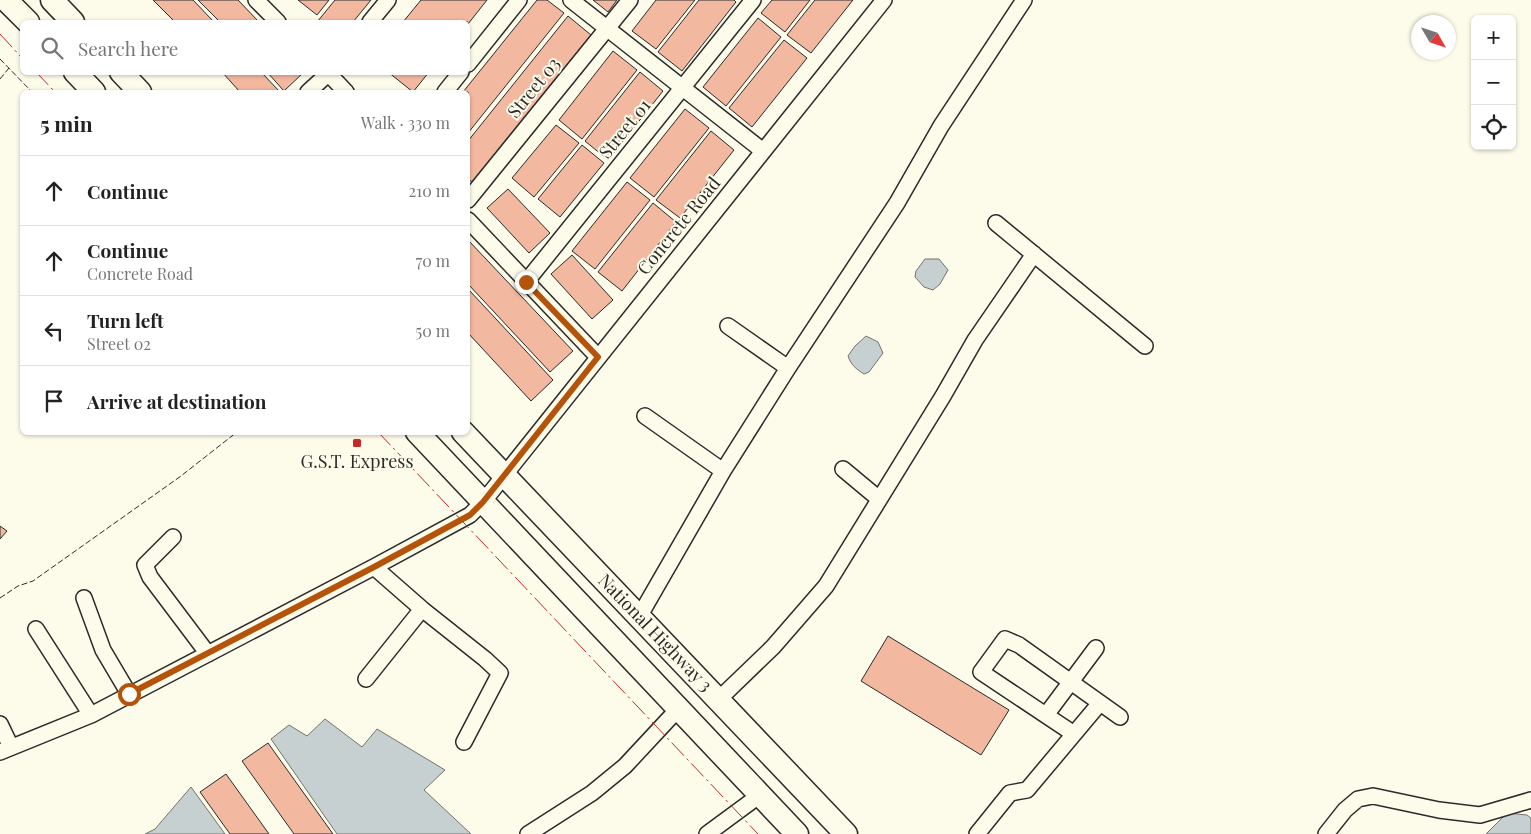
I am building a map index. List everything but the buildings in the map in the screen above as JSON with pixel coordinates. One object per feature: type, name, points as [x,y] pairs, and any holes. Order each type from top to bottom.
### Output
[{"type":"highway","points":[[6,0],[26,20]]},
{"type":"highway","points":[[52,0],[71,20]]},
{"type":"highway","points":[[78,75],[92,90]]},
{"type":"highway","points":[[124,75],[138,90]]},
{"type":"highway","name":"National Highway 3","points":[[420,435],[797,834]]},
{"type":"highway","name":"National Highway 3","points":[[467,435],[846,834]]},
{"type":"street","points":[[372,20],[388,0]]},
{"type":"street","points":[[470,61],[519,0]]},
{"type":"street","points":[[571,0],[763,151]]},
{"type":"street","name":"Street 03","points":[[470,198],[630,0]]},
{"type":"street","name":"Street 01","points":[[526,282],[753,0]]},
{"type":"street","name":"Concrete Road","points":[[6,749],[91,714],[470,515],[483,502],[884,0]]},
{"type":"street","points":[[639,617],[723,472],[788,368],[896,203],[941,126],[1024,0]]},
{"type":"street","points":[[262,2],[276,20]]},
{"type":"street","points":[[310,90],[327,75]]},
{"type":"street","points":[[331,75],[344,90]]},
{"type":"street","points":[[447,90],[459,75]]},
{"type":"street","points":[[470,222],[598,357]]},
{"type":"street","points":[[996,223],[1145,346]]},
{"type":"street","points":[[718,700],[773,647],[826,586],[943,396],[975,340],[1034,254]]},
{"type":"street","points":[[728,326],[788,368]]},
{"type":"street","points":[[645,416],[723,472]]},
{"type":"street","points":[[843,469],[879,499]]},
{"type":"street","points":[[173,537],[145,565],[150,577],[208,654]]},
{"type":"street","points":[[374,567],[500,673],[464,742]]},
{"type":"street","points":[[84,598],[103,650],[129,694]]},
{"type":"street","points":[[366,679],[422,609]]},
{"type":"street","points":[[36,629],[91,714]]},
{"type":"street","points":[[1074,734],[981,672],[1005,639],[1019,645],[1120,717]]},
{"type":"street","points":[[1046,714],[1096,648]]},
{"type":"street","points":[[977,834],[1010,793],[1027,790],[1100,703]]},
{"type":"street","points":[[528,834],[592,793],[619,771],[678,708]]},
{"type":"street","points":[[0,724],[6,749]]},
{"type":"street","points":[[707,834],[760,795]]},
{"type":"street","points":[[1326,834],[1345,810],[1358,799],[1373,796],[1439,810],[1480,815],[1531,800]]},
{"type":"shaded area","points":[[925,259],[939,259],[948,270],[940,284],[933,290],[924,287],[915,277],[916,271]]},
{"type":"shaded area","points":[[866,336],[878,342],[883,353],[869,372],[864,374],[854,367],[848,356]]},
{"type":"shaded area","points":[[325,719],[362,747],[377,729],[445,770],[424,790],[471,834],[337,834],[271,739],[289,725],[307,736]]},
{"type":"shaded area","points":[[191,787],[225,834],[145,834],[155,829]]},
{"type":"shaded area","points":[[1507,813],[1527,815],[1531,818],[1531,834],[1486,834]]},
{"type":"fence","points":[[0,59],[30,90]]},
{"type":"fence","points":[[0,79],[9,68]]},
{"type":"fence","points":[[0,598],[18,586],[33,581],[181,476],[233,435]]},
{"type":"power","points":[[0,34],[20,56]]},
{"type":"power","points":[[39,75],[53,90]]},
{"type":"power","points":[[381,435],[758,834]]},
{"type":"place","name":"G.S.T. Express","points":[[357,443]]},
{"type":"route","points":[[129,694],[470,515],[483,502],[598,357],[526,282]]}]
